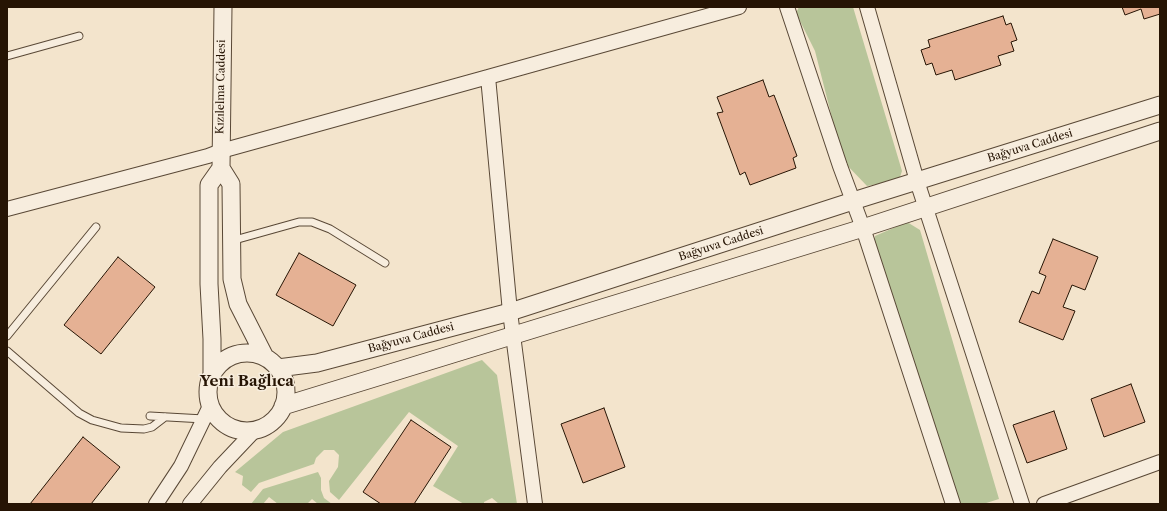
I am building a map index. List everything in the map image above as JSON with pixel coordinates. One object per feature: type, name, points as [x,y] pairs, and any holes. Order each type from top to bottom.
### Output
[{"type":"street","name":"Kızılelma Caddesi","points":[[222,7],[221,168],[230,184],[232,279],[238,304],[265,357]]},
{"type":"street","points":[[7,209],[208,156],[221,151],[739,7]]},
{"type":"street","points":[[787,7],[863,228],[953,504]]},
{"type":"street","points":[[867,7],[917,181],[1022,504]]},
{"type":"street","points":[[488,77],[510,312],[536,504]]},
{"type":"street","name":"Bağyuva Caddesi","points":[[278,368],[317,363],[510,312],[853,201],[1160,105]]},
{"type":"street","points":[[283,406],[370,381],[513,335],[863,228],[1160,131]]},
{"type":"street","points":[[212,375],[209,185],[221,168]]},
{"type":"street","points":[[156,504],[181,466],[207,413],[208,385],[212,375],[225,359],[234,355],[245,353],[265,357],[278,368],[286,387],[283,406],[271,421],[255,430],[220,466],[190,504]]},
{"type":"street","points":[[207,413],[218,418],[228,426],[241,430],[255,430]]},
{"type":"street","points":[[1044,504],[1160,462]]},
{"type":"lane","points":[[7,56],[79,36]]},
{"type":"lane","points":[[231,247],[299,222],[312,222],[330,229],[385,263]]},
{"type":"lane","points":[[7,336],[96,228]]},
{"type":"lane","points":[[7,351],[79,413],[92,420],[121,428],[144,429],[152,427],[165,417]]},
{"type":"lane","points":[[150,416],[165,417],[207,413]]},
{"type":"green space","points":[[799,7],[853,7],[902,171],[899,180],[867,186],[843,161],[815,51],[796,13]]},
{"type":"green space","points":[[907,222],[920,230],[999,499],[983,504],[957,504],[873,251],[875,236]]},
{"type":"green space","points":[[482,360],[497,375],[517,504],[499,504],[492,498],[484,502],[484,504],[464,504],[433,486],[458,446],[409,412],[339,500],[330,492],[329,481],[338,467],[339,455],[334,450],[324,450],[316,458],[314,464],[259,483],[251,492],[242,485],[243,476],[235,472],[283,432]]},
{"type":"green space","points":[[318,472],[321,478],[321,490],[324,498],[332,504],[318,504],[312,499],[307,504],[278,504],[269,497],[263,504],[251,504],[263,489]]},
{"type":"building","points":[[1122,7],[1160,7],[1160,14],[1144,19],[1141,9],[1125,15]]},
{"type":"building","points":[[1003,16],[1006,25],[1011,23],[1017,40],[1011,42],[1014,51],[998,56],[1001,65],[955,80],[952,70],[936,75],[932,63],[926,65],[921,50],[930,47],[928,40]]},
{"type":"building","points":[[763,80],[769,97],[774,95],[797,156],[793,158],[796,168],[750,185],[745,172],[740,175],[717,113],[723,112],[717,97]]},
{"type":"building","points":[[1053,239],[1098,257],[1085,290],[1072,285],[1063,307],[1075,311],[1063,340],[1019,322],[1032,291],[1039,294],[1046,276],[1039,273]]},
{"type":"building","points":[[299,253],[356,285],[333,326],[276,295]]},
{"type":"building","points":[[118,257],[155,287],[101,354],[64,325]]},
{"type":"building","points":[[1131,384],[1145,422],[1104,437],[1091,399]]},
{"type":"building","points":[[604,408],[625,467],[583,483],[561,424]]},
{"type":"building","points":[[1054,411],[1067,449],[1027,463],[1013,425]]},
{"type":"building","points":[[411,420],[451,447],[414,504],[381,504],[363,492]]},
{"type":"building","points":[[83,437],[120,467],[91,504],[30,504]]},
{"type":"district","name":"Yeni Bağlıca","points":[[247,382]]}]
